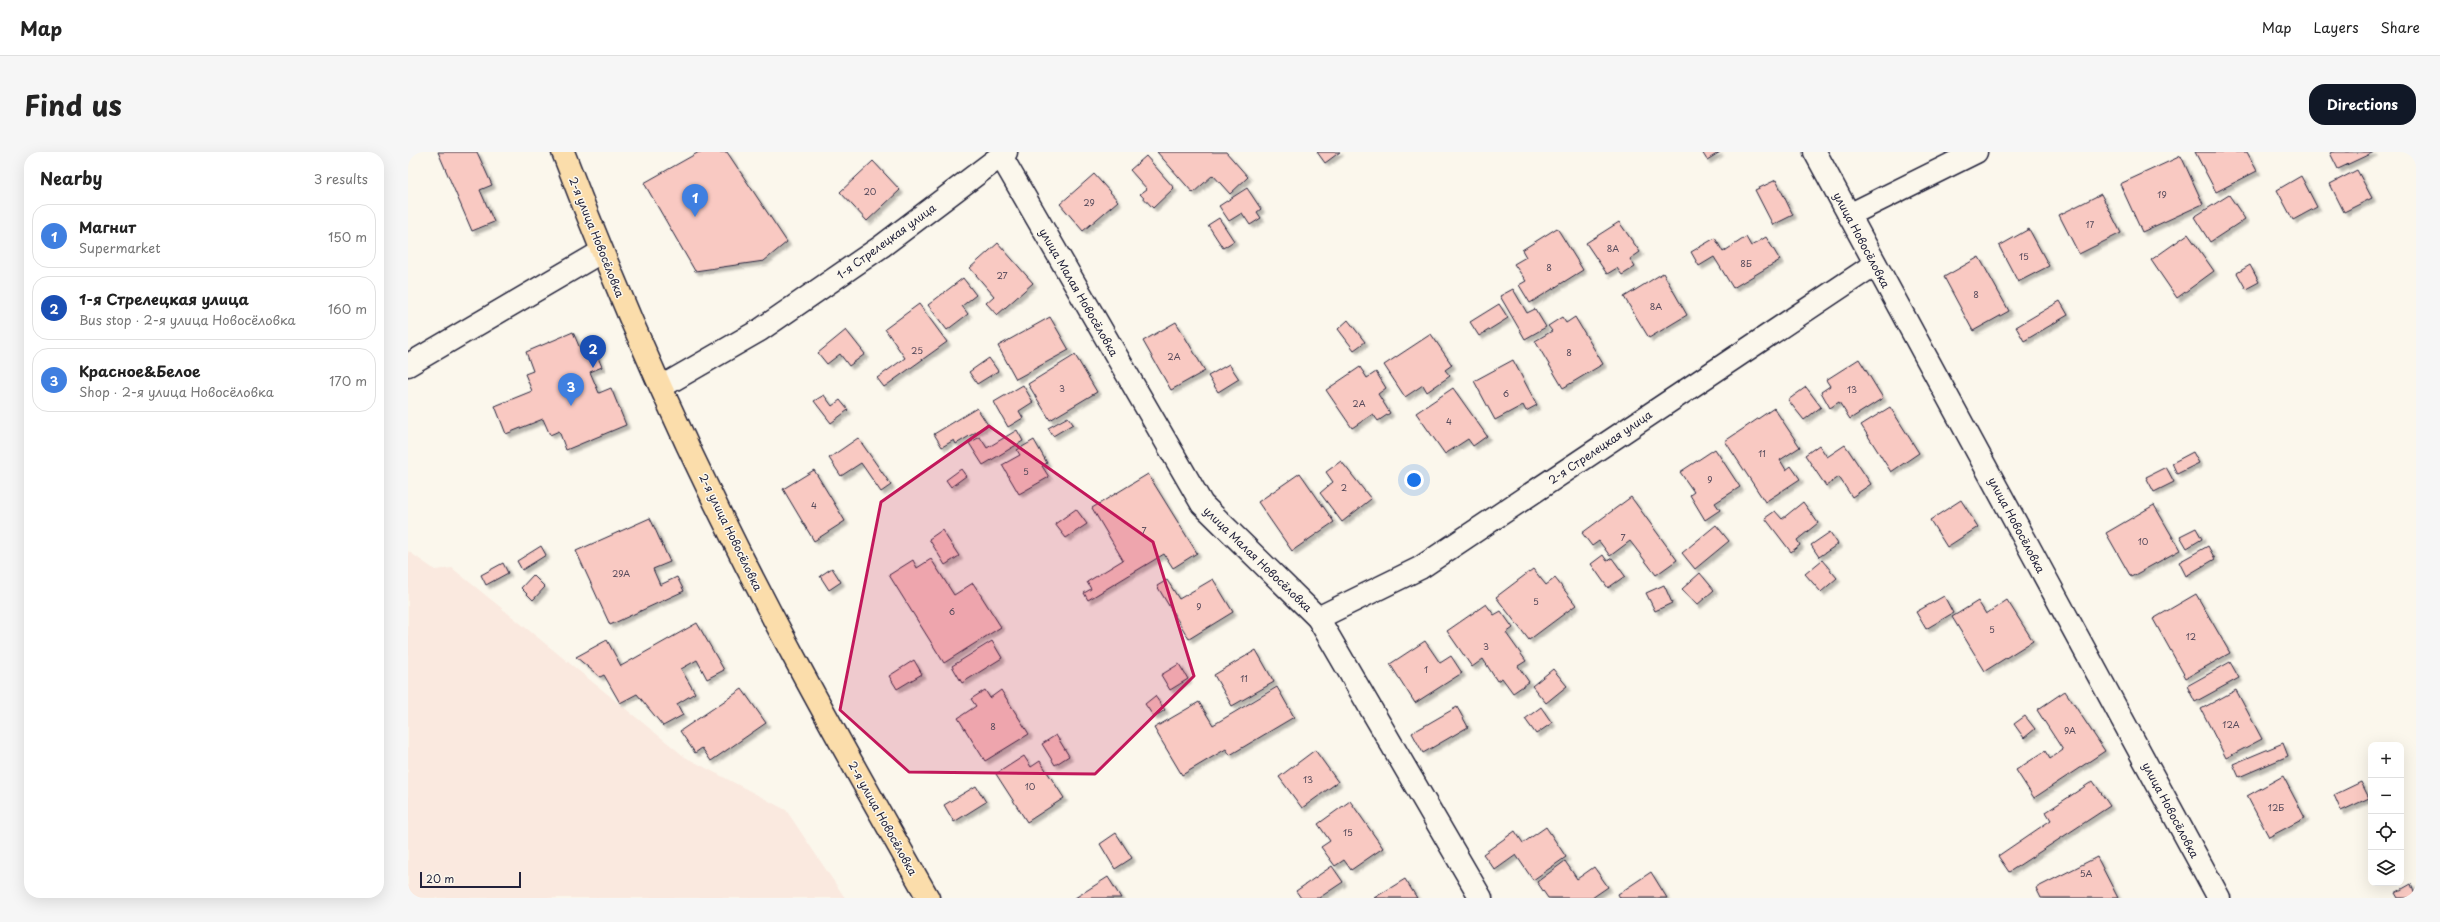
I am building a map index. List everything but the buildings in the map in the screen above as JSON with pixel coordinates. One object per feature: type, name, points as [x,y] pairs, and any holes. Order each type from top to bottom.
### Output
[{"type":"main road","name":"2-я улица Новосёловка","points":[[563,152],[601,252],[661,387],[727,527],[793,657],[928,898]]},
{"type":"street","name":"улица Новосёловка","points":[[1815,152],[2219,898]]},
{"type":"street","points":[[1849,216],[1976,152]]},
{"type":"street","name":"1-я Стрелецкая улица","points":[[661,387],[760,330],[882,246],[996,156]]},
{"type":"street","name":"улица Малая Новосёловка","points":[[996,156],[1202,504],[1318,618],[1481,898]]},
{"type":"street","points":[[408,365],[601,252]]},
{"type":"street","name":"2-я Стрелецкая улица","points":[[1318,618],[1420,568],[1875,264]]},
{"type":"highlighted area","points":[[989,426],[1153,542],[1194,676],[1095,774],[909,772],[840,710],[881,502]]},
{"type":"shaded area","points":[[408,551],[435,570],[452,568],[685,757],[786,810],[845,898],[408,898]]},
{"type":"place","name":"Магнит","points":[[695,217]]},
{"type":"place","name":"1-я Стрелецкая улица","points":[[593,368]]},
{"type":"place","name":"Красное&Белое","points":[[571,406]]}]
